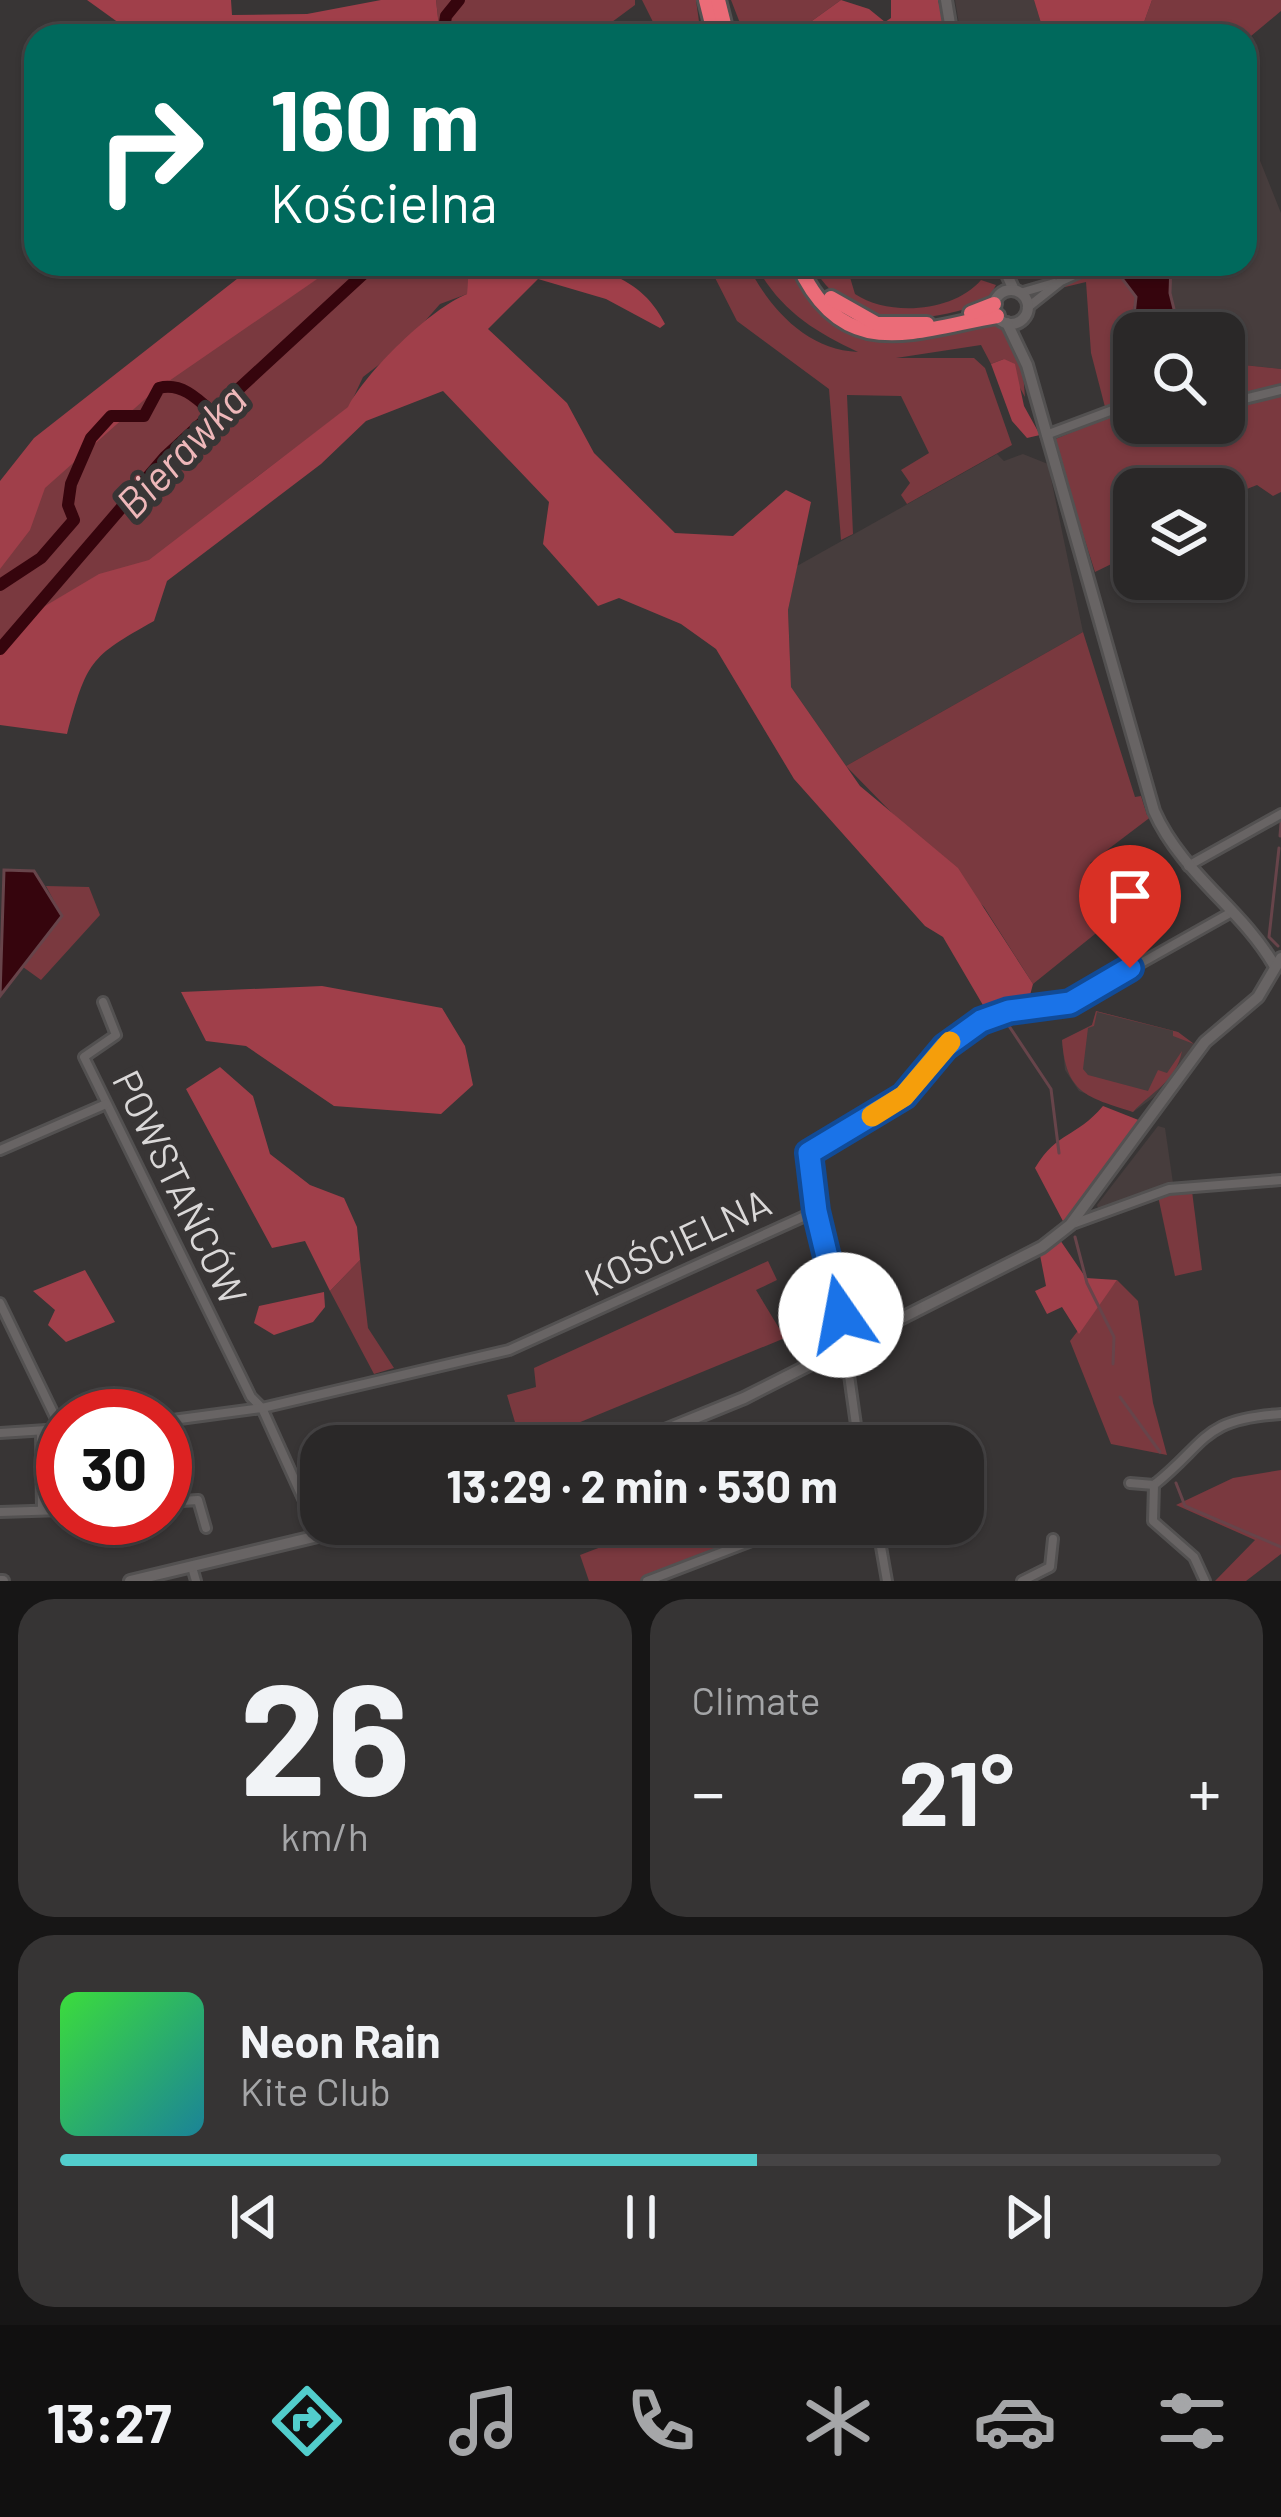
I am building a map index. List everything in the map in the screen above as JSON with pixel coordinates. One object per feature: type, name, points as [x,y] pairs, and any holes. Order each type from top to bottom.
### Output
[{"type":"highway","points":[[806,276],[829,309],[869,332],[910,336],[1006,303]]},
{"type":"highway","points":[[817,276],[838,305],[877,324],[918,326],[1006,303]]},
{"type":"main road","points":[[679,1425],[724,1407],[1042,1247],[1070,1225],[1205,1042],[1258,997],[1279,971],[1261,943],[1187,866],[1147,794],[1001,276]]},
{"type":"main road","points":[[1006,303],[1025,313]]},
{"type":"main road","points":[[1006,303],[1025,313]]},
{"type":"main road","points":[[1025,313],[1027,365]]},
{"type":"main road","points":[[130,1581],[300,1541]]},
{"type":"street","points":[[1006,303],[1072,276]]},
{"type":"street","points":[[1025,313],[1061,281]]},
{"type":"street","points":[[1245,399],[1281,390]]},
{"type":"street","points":[[1046,434],[1113,410]]},
{"type":"street","points":[[1187,866],[1281,814]]},
{"type":"street","name":"KOŚCIELNA","points":[[192,1417],[262,1408],[509,1350],[816,1211],[809,1153],[904,1096],[945,1047],[981,1021],[1009,1011],[1070,1003],[1230,913]]},
{"type":"street","name":"POWSTAŃCÓW","points":[[103,1002],[116,1035],[83,1055],[300,1492]]},
{"type":"street","points":[[0,1150],[106,1103]]},
{"type":"street","points":[[1070,1225],[1169,1189],[1281,1180]]},
{"type":"street","points":[[816,1211],[836,1283],[856,1425]]},
{"type":"street","points":[[0,1303],[42,1389]]},
{"type":"street","points":[[1205,1581],[1194,1557],[1153,1521],[1154,1485],[1212,1428],[1246,1416],[1281,1414]]},
{"type":"street","points":[[0,1433],[36,1431]]},
{"type":"street","points":[[1130,1484],[1154,1485]]},
{"type":"street","points":[[192,1500],[198,1500],[206,1528]]},
{"type":"street","points":[[0,1512],[36,1510]]},
{"type":"street","points":[[1022,1581],[1050,1568],[1053,1539]]},
{"type":"street","points":[[647,1581],[741,1545]]},
{"type":"street","points":[[881,1545],[887,1581]]},
{"type":"street","points":[[192,1567],[196,1581]]},
{"type":"shaded area","points":[[87,0],[231,0],[232,15],[307,14],[381,0],[436,0],[439,24],[120,24]]},
{"type":"shaded area","points":[[436,0],[635,0],[635,5],[609,24],[439,24]]},
{"type":"shaded area","points":[[642,0],[696,0],[699,24],[654,24]]},
{"type":"shaded area","points":[[731,0],[841,0],[808,24],[740,24]]},
{"type":"shaded area","points":[[841,0],[869,9],[885,22],[891,18],[891,0],[938,0],[944,24],[808,24]]},
{"type":"shaded area","points":[[955,0],[1034,0],[1041,24],[959,24]]},
{"type":"shaded area","points":[[1034,0],[1152,0],[1143,24],[1041,24]]},
{"type":"shaded area","points":[[1152,0],[1281,0],[1281,11],[1257,31],[1257,24],[1143,24]]},
{"type":"shaded area","points":[[1257,153],[1281,213],[1281,369],[1245,365],[1245,312],[1175,312],[1171,276],[1257,276]]},
{"type":"shaded area","points":[[241,276],[322,276],[153,392],[45,488],[30,530],[0,569],[0,481],[34,438]]},
{"type":"shaded area","points":[[321,276],[468,276],[467,294],[440,304],[403,346],[363,377],[349,407],[253,480],[164,560],[35,612],[0,654],[0,552],[17,516],[95,436],[202,355]]},
{"type":"shaded area","points":[[468,276],[614,276],[650,301],[665,324],[660,328],[606,299],[538,279],[488,329],[567,403],[594,453],[675,533],[733,536],[786,490],[811,502],[788,610],[791,687],[860,786],[958,868],[1033,984],[1029,999],[987,1012],[943,937],[925,926],[794,779],[716,649],[681,624],[619,598],[598,606],[543,544],[549,502],[443,391],[366,421],[321,464],[167,581],[154,621],[103,654],[86,676],[67,734],[0,725],[0,654],[35,612],[99,574],[149,560],[348,407],[401,343],[467,294]]},
{"type":"shaded area","points":[[714,276],[754,276],[791,324],[839,349],[858,352],[799,317],[762,276],[801,276],[824,301],[862,325],[898,339],[929,338],[992,321],[1005,327],[1023,372],[1025,397],[1004,359],[991,364],[981,345],[896,358],[974,358],[985,368],[1012,445],[907,504],[901,495],[910,483],[901,470],[929,453],[901,396],[847,395],[853,534],[841,540],[829,389],[737,321]]},
{"type":"shaded area","points":[[820,276],[850,276],[855,294],[869,301],[921,308],[955,299],[981,280],[996,285],[987,302],[906,319],[864,312]]},
{"type":"shaded area","points":[[1077,276],[1120,276],[1136,296],[1133,312],[1113,312],[1113,404],[1105,407],[1091,353],[1086,282],[1065,287],[1066,281]]},
{"type":"shaded area","points":[[1120,276],[1171,276],[1175,312],[1134,312],[1136,297]]},
{"type":"shaded area","points":[[1004,359],[1015,364],[1024,406],[1040,435],[1027,438],[1012,421],[991,364]]},
{"type":"shaded area","points":[[1245,365],[1281,369],[1281,385],[1245,394]]},
{"type":"shaded area","points":[[1281,393],[1281,492],[1273,496],[1257,485],[1245,490],[1245,468],[1113,468],[1113,563],[1095,572],[1053,440],[1113,415],[1113,444],[1245,444],[1245,402]]},
{"type":"shaded area","points":[[997,454],[1004,461],[1023,454],[1048,464],[1083,632],[846,766],[791,687],[788,610],[797,566]]},
{"type":"shaded area","points":[[1083,632],[1135,797],[1141,796],[1147,815],[1152,816],[1090,863],[1126,909],[1033,984],[984,907],[846,766]]},
{"type":"shaded area","points":[[4,870],[34,871],[62,916],[0,996]]},
{"type":"shaded area","points":[[46,886],[89,887],[100,915],[41,980],[23,967],[62,916]]},
{"type":"shaded area","points":[[322,986],[442,1008],[465,1046],[473,1085],[441,1114],[334,1106],[246,1046],[206,1041],[181,992]]},
{"type":"shaded area","points":[[1096,1011],[1178,1032],[1194,1044],[1154,1097],[1133,1112],[1079,1091],[1065,1070],[1062,1040],[1092,1025]]},
{"type":"shaded area","points":[[1096,1011],[1178,1032],[1194,1044],[1173,1036],[1173,1031],[1097,1012],[1094,1026],[1088,1028],[1083,1069],[1088,1075],[1148,1091],[1158,1070],[1167,1073],[1182,1051],[1169,1079],[1133,1112],[1091,1097],[1068,1072],[1062,1040],[1092,1025]]},
{"type":"shaded area","points":[[220,1067],[253,1096],[270,1154],[310,1185],[344,1198],[357,1227],[360,1260],[330,1291],[305,1241],[272,1248],[186,1089]]},
{"type":"shaded area","points":[[1103,1106],[1141,1121],[1065,1225],[1035,1168],[1051,1147]]},
{"type":"shaded area","points":[[1158,1126],[1165,1128],[1173,1183],[1099,1211],[1097,1205]]},
{"type":"shaded area","points":[[1192,1191],[1202,1270],[1175,1276],[1158,1196]]},
{"type":"shaded area","points":[[1060,1240],[1086,1278],[1117,1280],[1079,1334],[1062,1307],[1047,1314],[1035,1291],[1046,1286],[1040,1255]]},
{"type":"shaded area","points":[[360,1260],[368,1328],[394,1368],[374,1374],[330,1291]]},
{"type":"shaded area","points":[[768,1261],[777,1280],[756,1290],[785,1338],[573,1425],[516,1425],[507,1395],[536,1387],[534,1368]]},
{"type":"shaded area","points":[[85,1270],[115,1322],[66,1342],[48,1325],[55,1310],[33,1291]]},
{"type":"shaded area","points":[[1117,1280],[1138,1301],[1153,1403],[1167,1455],[1111,1444],[1070,1341]]},
{"type":"shaded area","points":[[324,1292],[325,1307],[313,1322],[274,1335],[254,1323],[259,1306]]},
{"type":"shaded area","points":[[1281,1470],[1281,1554],[1246,1581],[1215,1581],[1255,1540],[1176,1505],[1233,1478]]},
{"type":"shaded area","points":[[606,1545],[734,1545],[640,1581],[589,1581],[580,1555]]},
{"type":"waterway","name":"Bierawka","points":[[445,24],[459,0]]},
{"type":"waterway","name":"Bierawka","points":[[0,649],[165,457],[361,276]]},
{"type":"waterway","points":[[0,585],[41,558],[74,520],[68,505],[71,484],[91,438],[111,416],[144,416],[159,388],[167,387],[189,393],[213,413]]},
{"type":"waterway","points":[[1280,836],[1281,823]]},
{"type":"waterway","points":[[1278,946],[1269,937],[1279,848]]},
{"type":"waterway","points":[[1005,1020],[1051,1089],[1059,1153]]},
{"type":"waterway","points":[[1075,1237],[1087,1283],[1114,1337],[1113,1364]]},
{"type":"waterway","points":[[1120,1397],[1160,1452]]},
{"type":"waterway","points":[[1176,1483],[1185,1506],[1281,1547]]},
{"type":"slow traffic","points":[[872,1116],[904,1096],[950,1042]]},
{"type":"route","points":[[841,1315],[816,1211],[809,1153],[891,1106],[952,1040],[981,1021],[1009,1011],[1070,1003],[1130,968]]}]
